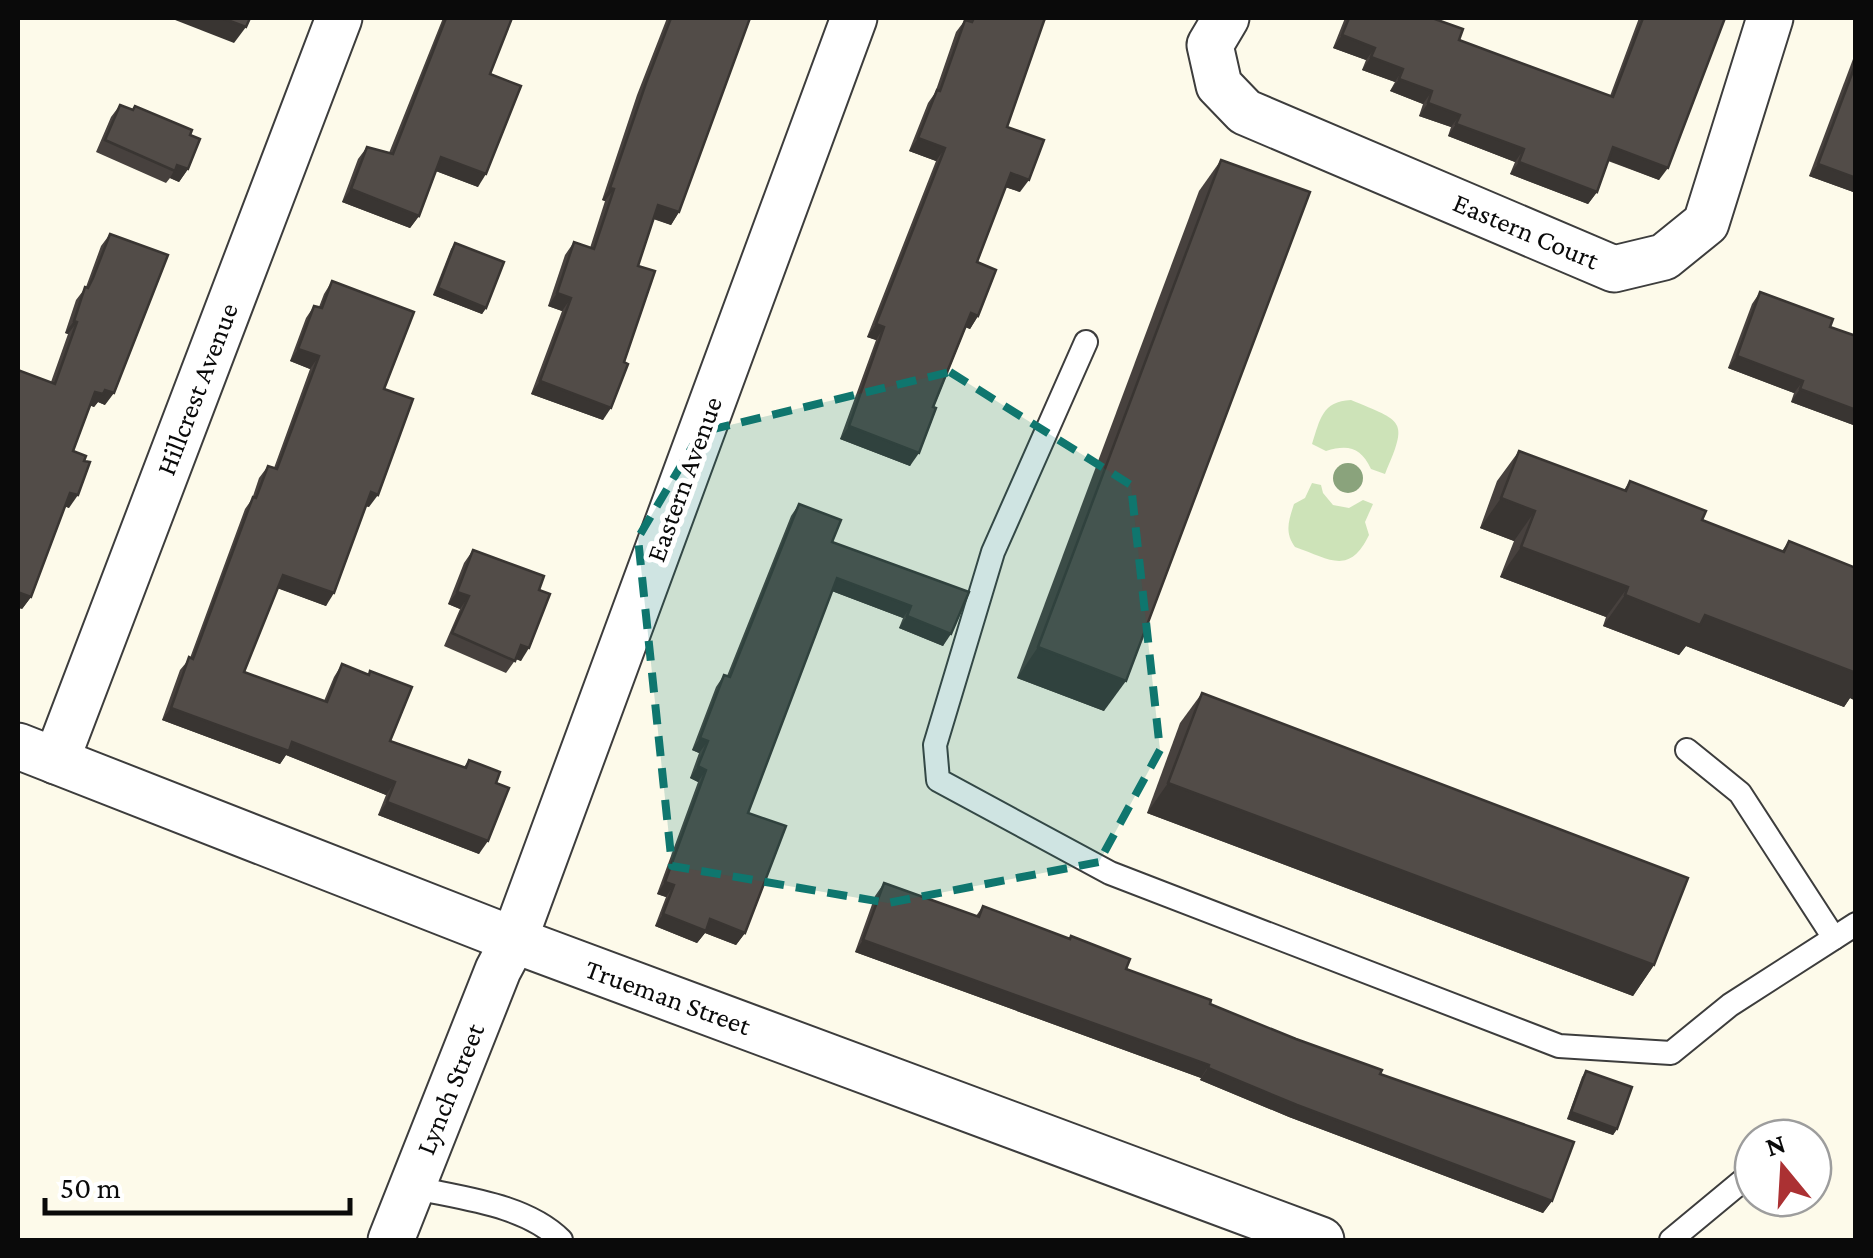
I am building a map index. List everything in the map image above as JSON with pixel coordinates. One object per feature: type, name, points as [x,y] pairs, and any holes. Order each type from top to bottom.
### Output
[{"type":"street","name":"Hillcrest Avenue","points":[[37,754],[340,18]]},
{"type":"street","name":"Eastern Avenue","points":[[514,940],[854,18]]},
{"type":"street","name":"Eastern Court","points":[[1226,18],[1210,44],[1219,85],[1245,112],[1614,269],[1664,257],[1706,223],[1770,18]]},
{"type":"street","name":"Trueman Street","points":[[37,754],[514,940],[1321,1240]]},
{"type":"street","name":"Lynch Street","points":[[391,1240],[514,940]]},
{"type":"lane","points":[[1086,342],[993,552],[935,745],[938,780],[1110,874],[1559,1046],[1671,1054],[1730,1005],[1856,924]]},
{"type":"lane","points":[[1687,750],[1740,793],[1834,938]]},
{"type":"lane","points":[[411,1187],[506,1210],[548,1227],[561,1240]]},
{"type":"lane","points":[[1671,1240],[1733,1189]]},
{"type":"highlighted area","points":[[950,372],[1131,485],[1160,750],[1099,862],[888,903],[672,866],[638,538],[701,432]]},
{"type":"green space","points":[[1351,400],[1382,413],[1396,425],[1397,442],[1385,474],[1371,469],[1363,456],[1353,450],[1326,451],[1312,444],[1328,408]]},
{"type":"green space","points":[[1312,483],[1321,485],[1333,505],[1349,508],[1363,500],[1373,504],[1365,522],[1369,535],[1354,556],[1338,561],[1295,547],[1292,542],[1289,526],[1294,504],[1305,498]]},
{"type":"building","points":[[222,18],[250,18],[246,27]]},
{"type":"building","points":[[446,18],[512,18],[490,74],[521,86],[486,174],[441,157],[419,216],[351,189],[367,147],[393,154]]},
{"type":"building","points":[[671,18],[750,18],[679,212],[658,205],[638,266],[655,271],[611,408],[540,381],[571,298],[557,293],[574,242],[594,249],[614,189],[610,188]]},
{"type":"building","points":[[974,18],[1045,18],[1007,127],[1044,140],[1029,180],[1011,173],[977,262],[996,270],[978,316],[971,313],[919,453],[849,426],[884,327],[876,324],[945,148],[918,138],[937,90],[940,91],[965,20],[972,22]]},
{"type":"building","points":[[1349,18],[1432,18],[1463,29],[1459,40],[1613,97],[1643,18],[1725,18],[1668,168],[1613,147],[1597,192],[1519,162],[1524,149],[1456,124],[1460,115],[1428,103],[1432,91],[1399,79],[1403,69],[1371,57],[1375,48],[1342,35]]},
{"type":"building","points":[[1856,63],[1856,178],[1818,164]]},
{"type":"building","points":[[120,105],[133,110],[135,106],[192,130],[190,135],[200,139],[188,169],[177,165],[175,171],[105,140]]},
{"type":"building","points":[[1221,160],[1310,192],[1126,681],[1038,647]]},
{"type":"building","points":[[110,234],[168,255],[114,393],[95,392],[73,451],[90,462],[78,495],[70,493],[31,597],[20,593],[18,601],[18,370],[55,384],[85,287],[93,278]]},
{"type":"building","points":[[455,243],[504,262],[486,308],[438,288]]},
{"type":"building","points":[[332,281],[414,312],[384,389],[413,399],[378,495],[371,492],[334,593],[283,575],[244,672],[327,702],[342,664],[412,687],[390,741],[466,768],[469,760],[500,772],[496,783],[509,788],[488,841],[387,802],[395,782],[292,742],[289,751],[171,708],[253,497],[256,498],[268,466],[277,469],[319,356],[298,349],[314,306],[322,308]]},
{"type":"building","points":[[1760,292],[1833,319],[1830,327],[1856,336],[1856,410],[1800,389],[1803,381],[1737,356]]},
{"type":"building","points":[[1519,451],[1626,491],[1630,481],[1706,511],[1702,520],[1784,552],[1789,541],[1856,568],[1856,673],[1705,615],[1700,625],[1625,595],[1628,587],[1521,547],[1535,511],[1501,498]]},
{"type":"building","points":[[799,504],[841,520],[832,542],[969,592],[951,634],[907,616],[911,606],[837,578],[748,813],[786,826],[745,933],[710,919],[706,931],[663,914],[674,885],[665,882],[706,770],[698,766],[708,741],[700,738],[724,675],[730,677]]},
{"type":"building","points":[[473,550],[544,576],[539,590],[550,594],[529,648],[521,645],[515,661],[452,633],[469,596],[457,592]]},
{"type":"building","points":[[1202,693],[1688,878],[1654,965],[1168,783]]},
{"type":"building","points":[[884,883],[979,917],[983,906],[1070,939],[1071,936],[1130,959],[1126,969],[1382,1070],[1380,1074],[1574,1142],[1552,1201],[1297,1105],[1208,1068],[1209,1065],[863,940]]},
{"type":"building","points":[[1586,1071],[1632,1087],[1617,1129],[1571,1112]]}]
